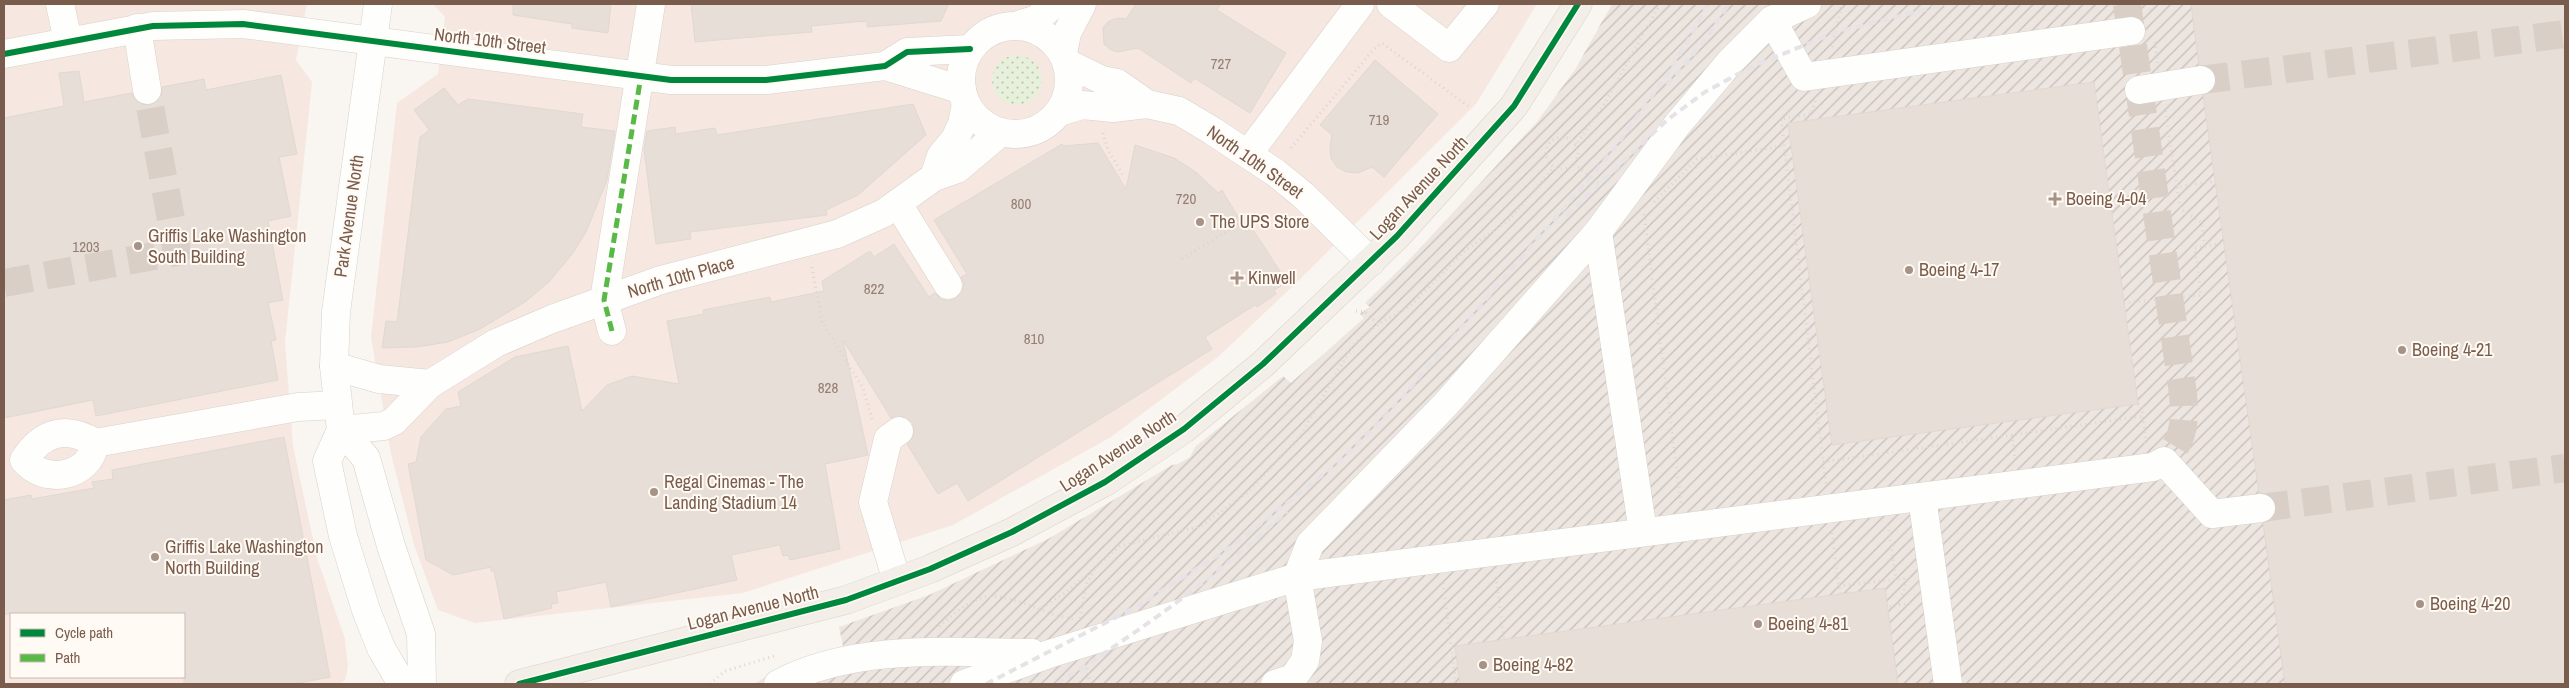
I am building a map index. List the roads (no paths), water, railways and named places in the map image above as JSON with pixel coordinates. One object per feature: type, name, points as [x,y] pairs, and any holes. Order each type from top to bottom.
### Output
[{"type":"main road","name":"Logan Avenue North","points":[[519,684],[846,600],[897,581],[1012,532],[1105,482],[1184,429],[1264,364],[1371,262],[1514,106],[1578,4]]},
{"type":"street","points":[[60,4],[68,41]]},
{"type":"street","name":"Park Avenue North","points":[[378,4],[336,312],[334,366],[339,417],[327,461],[343,536],[363,601],[381,648],[402,684]]},
{"type":"street","points":[[612,331],[604,300],[651,4]]},
{"type":"street","points":[[934,177],[941,156],[955,139],[962,124],[964,97],[960,76],[963,62],[970,49],[978,39],[989,32],[1004,26],[1018,25],[1037,19],[1054,4]]},
{"type":"street","points":[[964,97],[974,116],[986,126],[1000,132],[1017,134],[1033,131],[1047,124],[1059,112],[1067,97],[1070,80],[1065,59],[1068,33],[1082,4]]},
{"type":"street","points":[[1248,154],[1360,4]]},
{"type":"street","points":[[1390,4],[1449,48],[1485,4]]},
{"type":"street","points":[[1275,684],[1293,678],[1305,661],[1308,641],[1297,578],[1310,544],[1446,404],[1598,232],[1676,125],[1730,62],[1772,20],[1807,4]]},
{"type":"street","points":[[1772,20],[1804,76],[2131,31]]},
{"type":"street","name":"North 10th Street","points":[[4,54],[138,28],[196,23],[243,24],[671,80],[766,80],[884,66],[907,52],[970,49]]},
{"type":"street","points":[[1018,25],[1033,28],[1047,35],[1065,59]]},
{"type":"street","points":[[138,28],[147,90]]},
{"type":"street","name":"North 10th Street","points":[[1065,59],[1102,80],[1117,83],[1147,104]]},
{"type":"street","name":"North 10th Street","points":[[884,66],[964,97]]},
{"type":"street","points":[[2139,90],[2201,80]]},
{"type":"street","name":"North 10th Street","points":[[1059,112],[1082,105],[1113,108],[1147,104],[1179,111],[1248,154],[1303,195],[1371,262]]},
{"type":"street","name":"North 10th Place","points":[[95,443],[298,407],[384,426],[394,421],[430,384],[496,343],[604,300],[661,280],[837,234],[898,204],[934,177],[957,169],[1000,132]]},
{"type":"street","points":[[898,204],[948,285]]},
{"type":"street","points":[[1598,232],[1643,532]]},
{"type":"street","points":[[334,366],[379,379],[430,384]]},
{"type":"street","points":[[339,417],[366,458],[390,546],[421,634],[422,684]]},
{"type":"street","points":[[57,434],[77,434],[95,443],[89,460],[79,469],[65,474],[45,474],[14,462],[42,440],[57,434]]},
{"type":"street","points":[[893,435],[873,502],[897,581]]},
{"type":"street","points":[[964,684],[1048,654],[1297,578],[2153,467],[2164,461],[2212,514],[2261,508]]},
{"type":"street","points":[[1922,497],[1948,684]]},
{"type":"street","points":[[778,684],[797,674],[819,677],[902,652],[1048,654]]},
{"type":"tunnel","points":[[2127,4],[2183,394],[2184,414],[2180,438],[2164,461]]},
{"type":"tunnel","points":[[2201,80],[2565,34]]},
{"type":"tunnel","points":[[4,283],[177,252],[147,90]]},
{"type":"tunnel","points":[[2261,508],[2565,468]]},
{"type":"railway","points":[[986,684],[1138,606],[1231,547],[1338,463],[1386,416],[1611,153],[1669,72],[1697,26],[1706,4]]},
{"type":"railway","points":[[1667,85],[1702,44],[1729,4]]},
{"type":"railway","points":[[1566,216],[1667,120],[1705,92],[1753,66],[1837,32],[1947,4]]},
{"type":"railway","points":[[1057,684],[1176,603],[1233,559],[1287,511]]},
{"type":"place","name":"Boeing 4-04","points":[[2055,199]]},
{"type":"place","name":"The UPS Store","points":[[1200,222]]},
{"type":"place","name":"Griffis Lake Washington South Building","points":[[138,246]]},
{"type":"place","name":"Boeing 4-17","points":[[1909,270]]},
{"type":"place","name":"Kinwell","points":[[1237,278]]},
{"type":"place","name":"Boeing 4-21","points":[[2402,350]]},
{"type":"place","name":"Regal Cinemas - The Landing Stadium 14","points":[[654,492]]},
{"type":"place","name":"Griffis Lake Washington North Building","points":[[155,557]]},
{"type":"place","name":"Boeing 4-20","points":[[2420,604]]},
{"type":"place","name":"Boeing 4-81","points":[[1758,624]]},
{"type":"place","name":"Boeing 4-82","points":[[1483,665]]}]
